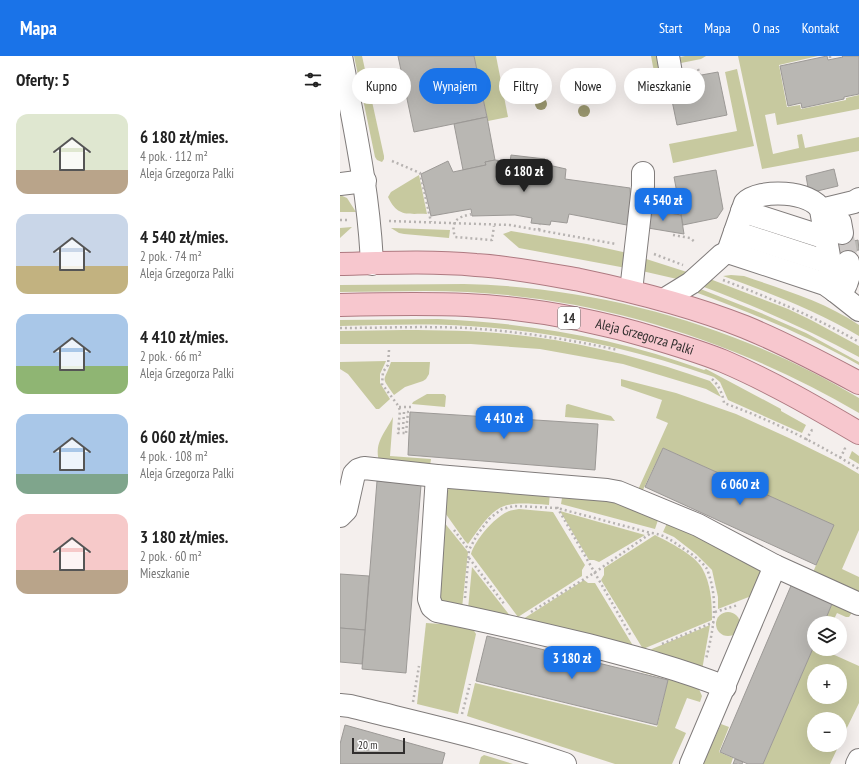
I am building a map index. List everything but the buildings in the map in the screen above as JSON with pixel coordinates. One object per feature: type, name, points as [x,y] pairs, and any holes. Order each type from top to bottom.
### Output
[{"type":"main road","points":[[340,264],[476,264],[540,273],[631,291],[665,299],[746,327],[812,358],[859,383]]},
{"type":"main road","name":"Aleja Grzegorza Palki","points":[[340,305],[429,304],[468,305],[513,309],[592,322],[633,332],[672,343],[722,360],[811,405],[859,433]]},
{"type":"street","points":[[342,56],[365,181],[372,264]]},
{"type":"street","points":[[631,291],[637,249],[644,179],[643,173]]},
{"type":"street","points":[[340,184],[365,181]]},
{"type":"street","points":[[665,299],[689,285],[722,255],[732,242],[745,203],[749,198],[776,192],[806,198],[819,206],[828,228],[839,263],[850,273],[843,290],[835,291]]},
{"type":"street","points":[[828,228],[854,202],[859,199]]},
{"type":"street","points":[[742,211],[828,228]]},
{"type":"street","points":[[732,242],[839,263]]},
{"type":"street","points":[[732,242],[825,284],[859,310]]},
{"type":"street","points":[[340,516],[346,510],[354,474],[358,470],[364,468],[437,476],[607,490],[618,492],[698,525],[775,566],[859,604]]},
{"type":"street","points":[[437,476],[429,599],[432,607],[437,611],[516,624],[640,655],[724,687]]},
{"type":"street","points":[[691,764],[775,566]]},
{"type":"street","points":[[340,705],[350,706],[476,737],[565,764]]},
{"type":"street","points":[[857,764],[859,760]]},
{"type":"path","points":[[392,161],[420,173],[431,222]]},
{"type":"path","points":[[472,214],[459,217],[454,223],[455,237],[492,240],[494,226]]},
{"type":"path","points":[[382,220],[494,226],[510,225],[609,242],[637,249],[703,272],[791,306],[859,342]]},
{"type":"path","points":[[539,230],[540,224]]},
{"type":"path","points":[[673,235],[690,238],[695,242]]},
{"type":"path","points":[[340,328],[439,328],[498,331],[559,338],[619,351]]},
{"type":"path","points":[[389,350],[388,364],[383,372],[382,384],[400,410],[398,429],[398,433],[408,433],[408,412],[404,412],[403,429],[398,429]]},
{"type":"path","points":[[712,379],[716,382],[719,388],[724,404],[764,419],[859,469]]},
{"type":"path","points":[[398,407],[412,407]]},
{"type":"path","points":[[806,440],[812,430],[819,434]]},
{"type":"path","points":[[839,445],[845,449],[840,458]]},
{"type":"path","points":[[560,486],[557,508],[640,655],[714,622]]},
{"type":"path","points":[[463,616],[470,550],[477,535],[489,519],[502,509],[514,506],[557,508],[651,533],[660,533],[692,554],[707,569],[712,587],[714,622],[713,634],[702,678]]},
{"type":"path","points":[[469,558],[516,624],[594,573],[651,533]]},
{"type":"path","points":[[413,702],[419,666]]},
{"type":"path","points":[[462,714],[470,684]]},
{"type":"path","points":[[738,764],[739,760]]},
{"type":"green space","points":[[354,56],[362,56],[365,68],[356,68]]},
{"type":"green space","points":[[474,56],[496,56],[499,71],[499,104],[505,104],[508,117],[488,121],[484,104],[491,104],[491,68],[477,68]]},
{"type":"green space","points":[[651,56],[658,56],[660,68],[653,68]]},
{"type":"green space","points":[[685,56],[706,56],[701,59],[681,63],[678,63],[675,58]]},
{"type":"green space","points":[[738,56],[818,56],[779,65],[787,107],[800,105],[801,109],[846,100],[846,98],[859,95],[859,109],[777,125],[775,113],[765,115],[773,154],[799,148],[797,135],[802,134],[805,148],[859,137],[859,151],[762,169]]},
{"type":"green space","points":[[737,69],[754,146],[673,163],[669,144],[737,131],[725,72]]},
{"type":"green space","points":[[364,104],[373,104],[384,159],[382,162],[377,160],[375,157]]},
{"type":"green space","points":[[419,175],[427,214],[404,213],[392,204],[388,197],[391,192]]},
{"type":"green space","points":[[340,195],[347,198],[356,212],[340,212]]},
{"type":"green space","points":[[352,227],[340,238],[340,228]]},
{"type":"green space","points":[[391,228],[450,230],[449,238],[404,234]]},
{"type":"green space","points":[[511,231],[587,244],[632,254],[626,268],[519,248],[503,234]]},
{"type":"green space","points":[[640,257],[690,273],[677,279],[642,271]]},
{"type":"green space","points":[[723,276],[744,276],[832,309],[859,325],[859,336],[826,318],[792,303]]},
{"type":"green space","points":[[710,279],[788,309],[811,320],[859,346],[859,357],[783,319],[702,285]]},
{"type":"green space","points":[[464,284],[516,287],[568,293],[619,303],[669,316],[718,332],[767,351],[814,373],[859,398],[859,413],[813,388],[767,366],[719,346],[670,329],[620,315],[570,304],[519,296],[467,292],[340,292],[340,285]]},
{"type":"green space","points":[[698,288],[806,333],[859,362],[859,365],[778,325],[695,292]]},
{"type":"green space","points":[[438,319],[539,328],[639,349],[704,370],[706,369],[781,409],[781,411],[806,425],[802,433],[728,400],[720,382],[714,377],[654,358],[592,343],[499,328],[420,324],[340,326],[340,320]]},
{"type":"green space","points":[[404,330],[502,333],[579,344],[645,360],[710,381],[721,397],[706,389],[623,364],[540,349],[471,344],[340,344],[340,331]]},
{"type":"green space","points":[[386,361],[380,374],[380,383],[390,399],[379,409],[376,409],[348,374],[340,369],[340,362]]},
{"type":"green space","points":[[391,362],[430,362],[429,374],[423,381],[405,387],[394,395],[385,381],[385,376]]},
{"type":"green space","points":[[621,379],[676,393],[736,414],[789,438],[859,474],[859,530],[842,569],[859,577],[859,595],[811,577],[833,525],[663,448],[641,494],[637,492],[668,423],[656,418],[662,400],[621,386]]},
{"type":"green space","points":[[427,394],[444,394],[446,396],[445,407],[412,404]]},
{"type":"green space","points":[[568,404],[611,416],[615,421],[565,417],[566,405]]},
{"type":"green space","points":[[393,417],[390,456],[431,459],[430,466],[379,461],[379,443]]},
{"type":"green space","points":[[852,451],[859,456],[859,464],[849,458]]},
{"type":"green space","points":[[451,486],[550,491],[549,505],[519,504],[501,508],[486,520],[468,544],[443,510],[444,495]]},
{"type":"green space","points":[[563,492],[591,494],[659,517],[655,529],[561,504]]},
{"type":"green space","points":[[519,509],[553,512],[585,565],[582,570],[582,576],[518,617],[471,554],[476,542],[496,519],[507,512]]},
{"type":"green space","points":[[560,511],[645,535],[599,562],[589,560]]},
{"type":"green space","points":[[443,521],[468,552],[462,608],[440,602]]},
{"type":"green space","points":[[668,521],[763,568],[759,593],[718,609],[718,597],[712,570],[696,554],[674,537],[663,532]]},
{"type":"green space","points":[[655,535],[674,545],[699,563],[705,574],[710,593],[712,620],[643,649],[601,580],[604,575],[604,568]]},
{"type":"green space","points":[[472,567],[511,617],[468,609]]},
{"type":"green space","points":[[584,580],[588,583],[595,583],[635,649],[520,621]]},
{"type":"green space","points":[[834,599],[853,611],[849,617],[837,613],[836,616],[827,616]]},
{"type":"green space","points":[[728,612],[737,615],[740,624],[737,633],[728,636],[719,633],[716,624],[719,615]]},
{"type":"green space","points":[[426,623],[471,626],[476,634],[458,714],[417,704]]},
{"type":"green space","points":[[710,625],[702,670],[647,651]]},
{"type":"green space","points":[[810,656],[837,656],[859,666],[859,703],[847,728],[847,712],[807,712],[807,752],[836,752],[830,764],[763,764]]},
{"type":"green space","points":[[643,669],[698,687],[702,696],[700,702],[687,698],[675,728],[686,733],[672,764],[615,764],[467,716],[475,683],[657,727],[668,679],[641,672]]},
{"type":"green space","points":[[721,724],[729,727],[719,752],[733,758],[731,764],[703,764]]},
{"type":"green space","points":[[484,755],[513,764],[479,764],[481,757]]},
{"type":"tunnel","points":[[842,233],[848,262]]}]
